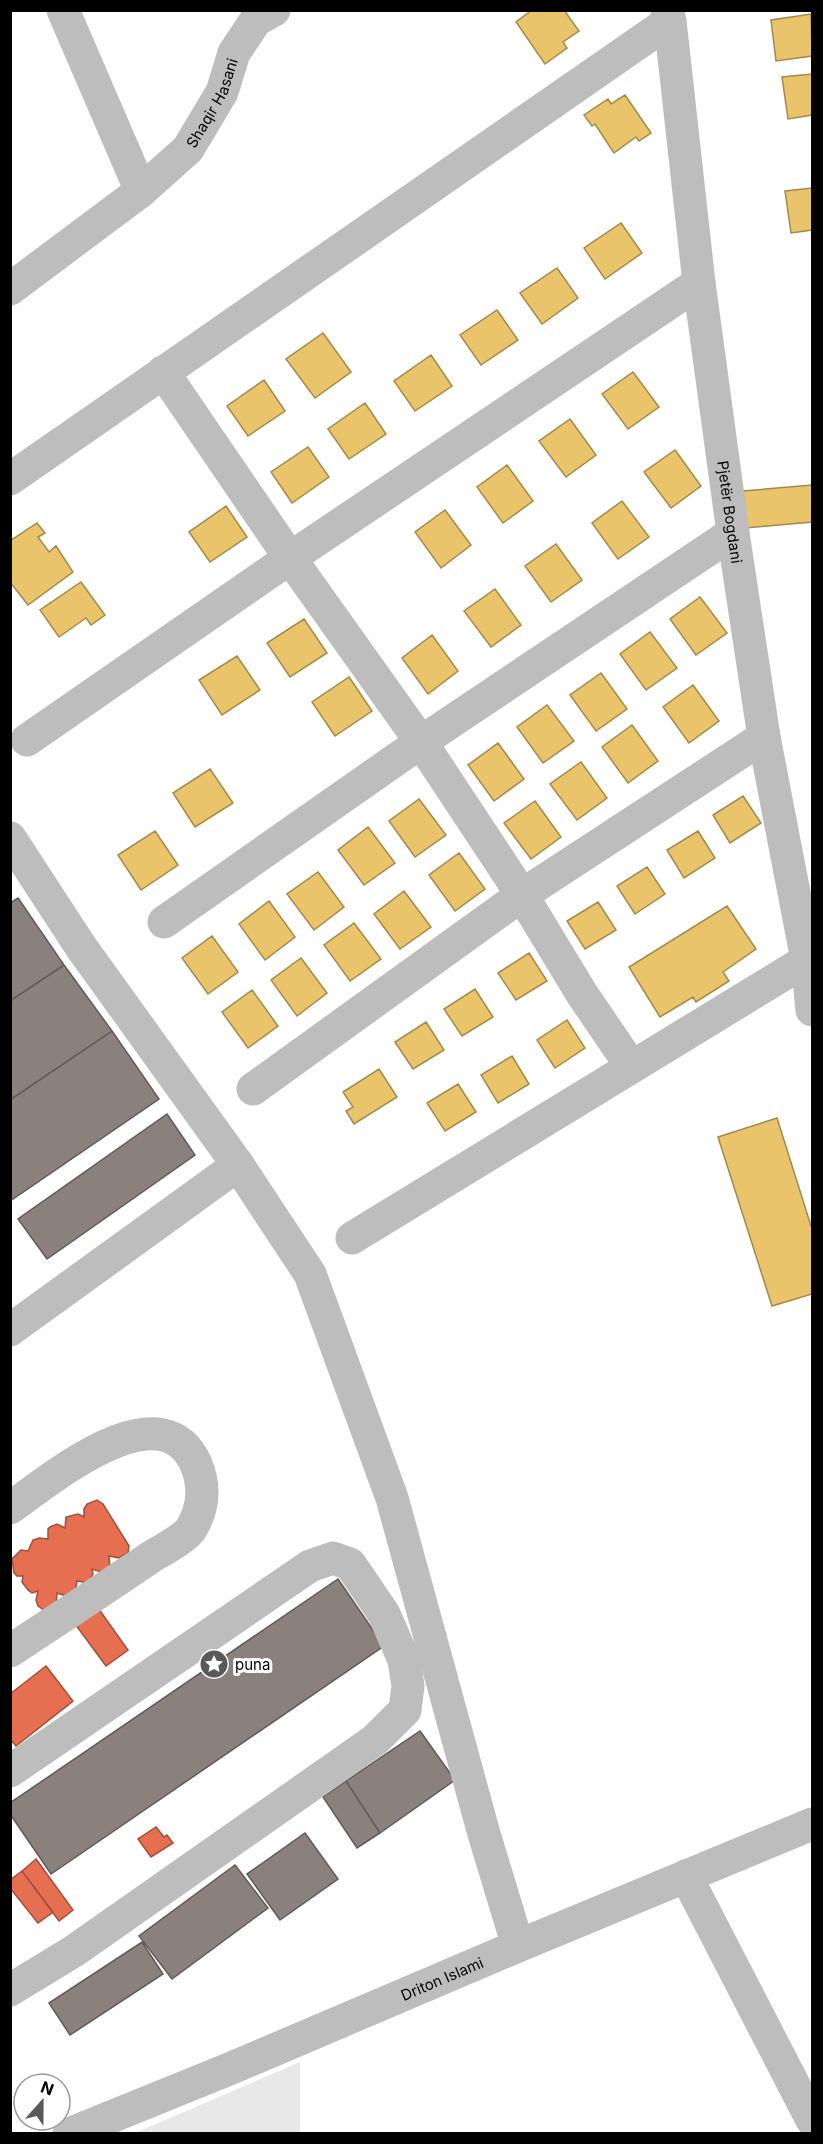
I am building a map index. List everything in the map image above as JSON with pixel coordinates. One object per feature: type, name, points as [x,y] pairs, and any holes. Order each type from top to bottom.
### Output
[{"type":"street","points":[[63,10],[141,191]]},
{"type":"street","name":"Shaqir Hasani","points":[[10,289],[141,191],[188,149],[222,92],[234,53],[255,20],[274,10]]},
{"type":"street","points":[[10,479],[669,16]]},
{"type":"street","name":"Pjetër Bogdani","points":[[669,16],[699,283],[733,534],[764,737],[807,960],[813,1010]]},
{"type":"street","points":[[27,740],[290,558],[699,283]]},
{"type":"street","points":[[163,372],[290,558],[421,742],[522,895],[582,994],[631,1066]]},
{"type":"street","points":[[164,922],[421,742],[733,534]]},
{"type":"street","points":[[253,1089],[522,895],[764,737]]},
{"type":"street","points":[[10,838],[81,947],[238,1165],[310,1274],[392,1498],[484,1834],[518,1946]]},
{"type":"street","points":[[352,1238],[807,960]]},
{"type":"street","points":[[10,1330],[238,1165]]},
{"type":"street","points":[[10,1508],[81,1458],[130,1436],[149,1433],[173,1438],[192,1455],[201,1477],[203,1495],[190,1531],[10,1651]]},
{"type":"street","points":[[10,1771],[310,1566],[333,1558],[350,1564],[366,1585],[384,1614],[404,1660],[408,1686],[405,1710],[375,1740],[74,1951],[10,1990]]},
{"type":"street","name":"Driton Islami","points":[[69,2133],[234,2067],[686,1876],[811,1827]]},
{"type":"street","points":[[686,1876],[813,2120]]},
{"type":"shaded area","points":[[300,2062],[300,2133],[135,2133]]},
{"type":"building: Homes","points":[[532,10],[564,10],[579,31],[563,42],[567,48],[545,64],[516,22]]},
{"type":"building: Homes","points":[[811,14],[812,56],[776,61],[771,20]]},
{"type":"building: Homes","points":[[812,74],[812,115],[788,119],[782,77]]},
{"type":"building: Homes","points":[[625,95],[651,133],[639,141],[636,137],[614,153],[595,124],[592,126],[584,115],[608,99],[611,104]]},
{"type":"building: Homes","points":[[812,188],[812,230],[791,233],[785,191]]},
{"type":"building: Homes","points":[[621,223],[642,253],[605,279],[584,248]]},
{"type":"building: Homes","points":[[557,268],[578,298],[542,324],[520,293]]},
{"type":"building: Homes","points":[[497,310],[518,340],[481,365],[460,335]]},
{"type":"building: Homes","points":[[323,333],[351,372],[315,398],[286,359]]},
{"type":"building: Homes","points":[[431,355],[452,386],[415,411],[394,381]]},
{"type":"building: Homes","points":[[633,372],[659,407],[628,429],[602,394]]},
{"type":"building: Homes","points":[[264,380],[285,411],[248,436],[227,406]]},
{"type":"building: Homes","points":[[365,403],[386,434],[349,459],[328,429]]},
{"type":"building: Homes","points":[[570,419],[596,455],[566,477],[539,441]]},
{"type":"building: Homes","points":[[308,447],[329,477],[292,503],[271,472]]},
{"type":"building: Homes","points":[[675,450],[701,486],[671,508],[644,472]]},
{"type":"building: Homes","points":[[507,465],[533,501],[503,523],[477,487]]},
{"type":"building: Homes","points":[[812,485],[812,522],[746,528],[743,491]]},
{"type":"building: Homes","points":[[622,501],[649,537],[618,559],[592,523]]},
{"type":"building: Homes","points":[[226,506],[247,537],[210,562],[189,532]]},
{"type":"building: Homes","points":[[445,510],[471,545],[441,568],[415,532]]},
{"type":"building: Homes","points":[[37,523],[45,533],[38,537],[49,552],[56,546],[73,572],[28,605],[10,582],[10,541]]},
{"type":"building: Homes","points":[[556,544],[582,580],[551,602],[525,566]]},
{"type":"building: Homes","points":[[81,582],[105,615],[91,625],[86,618],[59,637],[40,610]]},
{"type":"building: Homes","points":[[495,589],[521,625],[491,647],[464,611]]},
{"type":"building: Homes","points":[[700,597],[727,633],[696,655],[670,619]]},
{"type":"building: Homes","points":[[304,619],[327,653],[290,677],[267,643]]},
{"type":"building: Homes","points":[[650,632],[677,668],[646,690],[620,654]]},
{"type":"building: Homes","points":[[432,635],[458,671],[428,694],[402,658]]},
{"type":"building: Homes","points":[[237,656],[260,690],[222,715],[199,680]]},
{"type":"building: Homes","points":[[601,673],[627,709],[596,731],[570,695]]},
{"type":"building: Homes","points":[[349,677],[372,711],[335,736],[312,702]]},
{"type":"building: Homes","points":[[693,685],[719,721],[689,743],[663,707]]},
{"type":"building: Homes","points":[[547,705],[574,741],[543,763],[517,727]]},
{"type":"building: Homes","points":[[632,725],[658,761],[628,783],[602,747]]},
{"type":"building: Homes","points":[[498,743],[524,779],[494,801],[468,765]]},
{"type":"building: Homes","points":[[581,762],[607,798],[577,820],[550,784]]},
{"type":"building: Homes","points":[[210,769],[233,803],[195,827],[173,793]]},
{"type":"building: Homes","points":[[743,796],[761,823],[730,843],[713,815]]},
{"type":"building: Homes","points":[[419,799],[446,835],[415,857],[389,821]]},
{"type":"building: Homes","points":[[535,801],[561,837],[531,859],[504,823]]},
{"type":"building: Homes","points":[[368,827],[395,863],[364,885],[338,850]]},
{"type":"building: Homes","points":[[155,831],[178,865],[141,890],[118,855]]},
{"type":"building: Homes","points":[[698,831],[715,858],[684,878],[667,850]]},
{"type":"building: Homes","points":[[459,853],[485,889],[455,911],[429,875]]},
{"type":"building: Homes","points":[[647,867],[665,894],[635,914],[617,886]]},
{"type":"building: Homes","points":[[318,872],[344,907],[314,930],[287,894]]},
{"type":"building: Homes","points":[[404,891],[431,927],[400,949],[374,914]]},
{"type":"building: Homes","points":[[269,901],[295,937],[265,960],[239,924]]},
{"type":"building: Homes","points":[[598,902],[616,930],[585,949],[567,921]]},
{"type":"building: Homes","points":[[727,906],[756,949],[723,972],[729,981],[696,1002],[693,997],[660,1017],[629,967]]},
{"type":"building: Homes","points":[[354,923],[381,959],[350,981],[324,945]]},
{"type":"building: Homes","points":[[212,936],[238,972],[208,994],[182,958]]},
{"type":"building: Homes","points":[[529,953],[547,981],[516,1000],[498,973]]},
{"type":"building: Homes","points":[[301,958],[327,993],[297,1016],[271,980]]},
{"type":"building: Homes","points":[[475,989],[493,1017],[462,1036],[444,1009]]},
{"type":"building: Homes","points":[[252,990],[278,1026],[248,1048],[222,1012]]},
{"type":"building: Homes","points":[[567,1020],[585,1048],[555,1068],[537,1040]]},
{"type":"building: Homes","points":[[426,1022],[444,1050],[413,1069],[395,1042]]},
{"type":"building: Homes","points":[[512,1056],[529,1084],[498,1103],[481,1075]]},
{"type":"building: Homes","points":[[379,1069],[397,1097],[354,1124],[346,1111],[353,1107],[343,1092]]},
{"type":"building: Homes","points":[[458,1084],[476,1112],[445,1131],[427,1103]]},
{"type":"building: Homes","points":[[777,1118],[812,1229],[812,1294],[772,1306],[718,1137]]},
{"type":"building: Shops","points":[[97,1500],[103,1504],[129,1546],[128,1553],[119,1558],[109,1556],[110,1567],[101,1572],[92,1569],[93,1574],[88,1583],[77,1581],[75,1594],[69,1597],[57,1593],[56,1607],[44,1610],[38,1606],[36,1600],[38,1591],[32,1593],[28,1590],[22,1582],[23,1576],[17,1576],[14,1573],[12,1559],[21,1550],[28,1551],[33,1540],[48,1539],[50,1527],[57,1524],[65,1528],[66,1517],[78,1514],[84,1517],[87,1504]]},
{"type":"building: Shops","points":[[98,1608],[128,1650],[106,1666],[75,1624]]},
{"type":"building: Shops","points":[[46,1666],[73,1701],[16,1746],[10,1739],[10,1694]]},
{"type":"building: Shops","points":[[156,1827],[173,1843],[151,1857],[138,1839]]},
{"type":"building: Shops","points":[[36,1859],[73,1910],[59,1921],[22,1871]]},
{"type":"building: Shops","points":[[22,1871],[53,1912],[38,1923],[10,1888],[10,1880]]},
{"type":"building: Industry","points":[[18,898],[64,965],[10,1001],[10,903]]},
{"type":"building: Industry","points":[[64,965],[112,1031],[10,1100],[10,1001]]},
{"type":"building: Industry","points":[[112,1031],[159,1099],[10,1201],[10,1100]]},
{"type":"building: Industry","points":[[167,1114],[195,1155],[47,1259],[18,1219]]},
{"type":"building: Industry","points":[[338,1579],[384,1646],[51,1874],[10,1814],[10,1803]]},
{"type":"building: Industry","points":[[420,1731],[455,1780],[380,1833],[346,1781]]},
{"type":"building: Industry","points":[[346,1781],[380,1833],[357,1848],[323,1797]]},
{"type":"building: Industry","points":[[305,1833],[338,1879],[280,1920],[247,1874]]},
{"type":"building: Industry","points":[[235,1865],[268,1908],[172,1979],[139,1936]]},
{"type":"building: Industry","points":[[142,1942],[163,1974],[70,2035],[49,2003]]},
{"type":"place","name":"puna","points":[[214,1664]]}]
